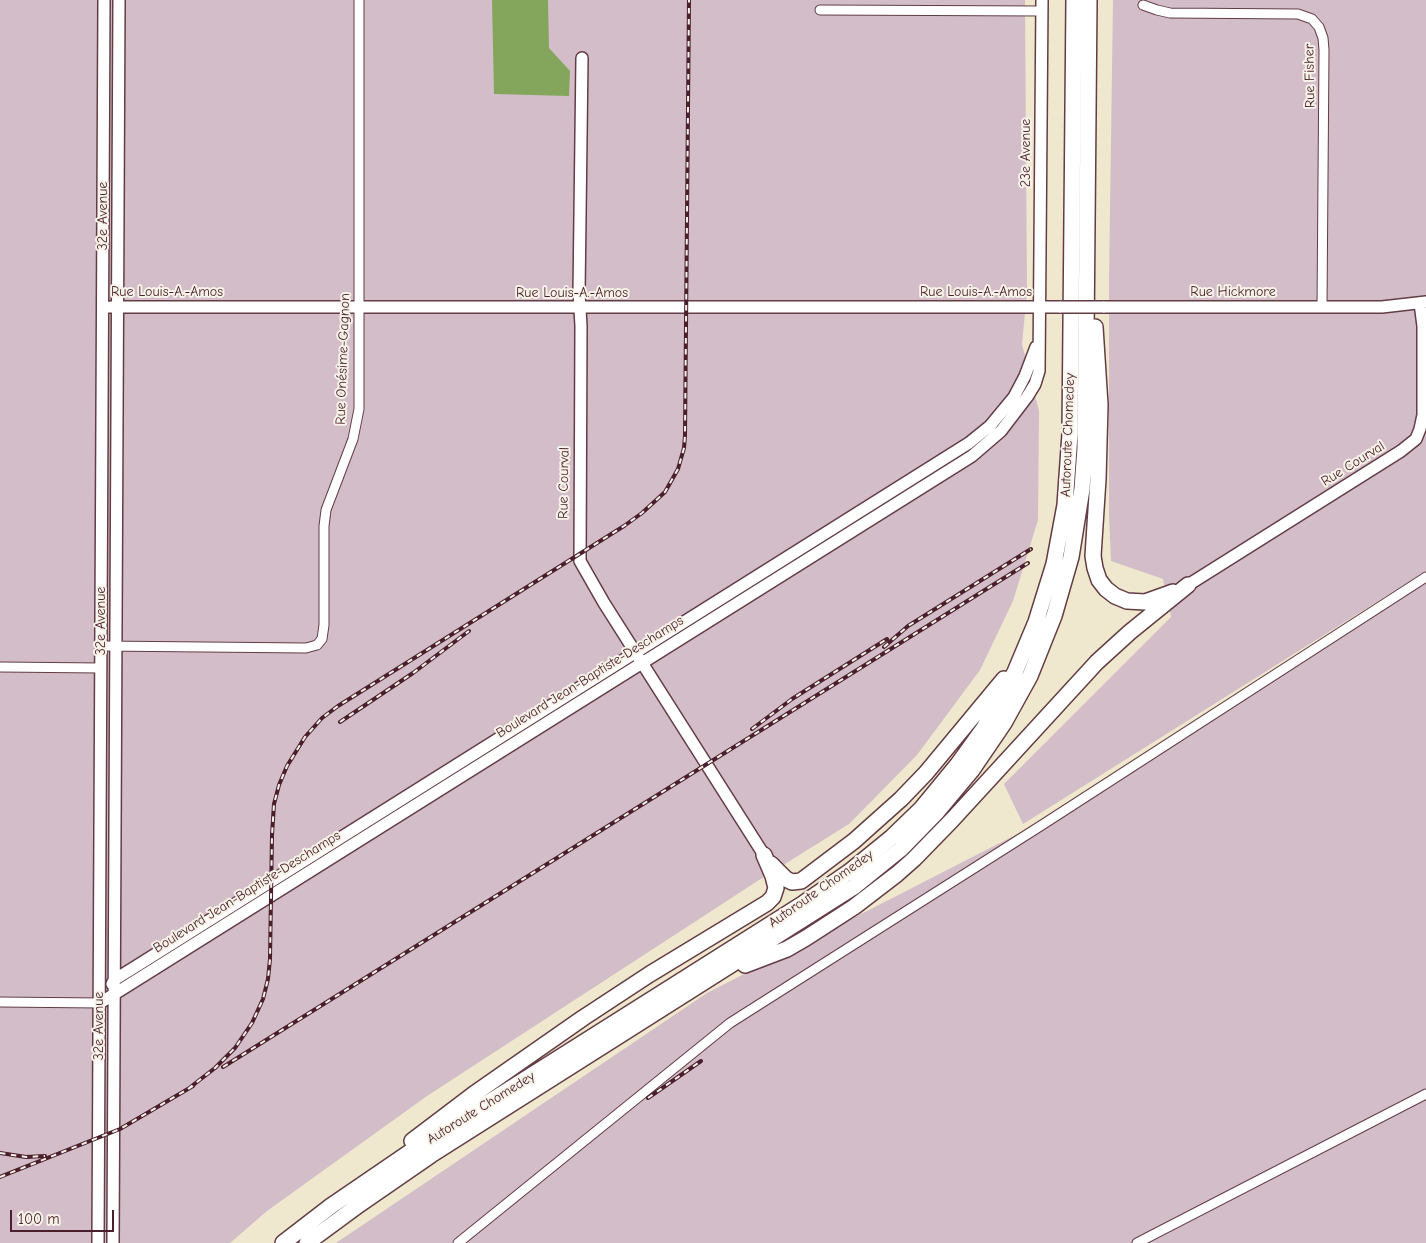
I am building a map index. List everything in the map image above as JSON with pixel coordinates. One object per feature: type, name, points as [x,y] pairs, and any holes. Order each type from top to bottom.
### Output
[{"type":"highway","name":"Autoroute Chomedey","points":[[283,1243],[330,1206],[420,1146],[804,904],[861,864],[910,820],[958,764],[991,716],[1022,656],[1036,622],[1054,564],[1062,523],[1068,474],[1074,0]]},
{"type":"highway","name":"Autoroute Chomedey","points":[[307,1243],[424,1159],[849,892],[905,845],[942,807],[972,770],[1004,723],[1030,676],[1046,640],[1066,579],[1076,533],[1080,503],[1085,448],[1089,0]]},
{"type":"highway","points":[[1087,222],[1100,392],[1099,463],[1093,563],[1096,574],[1102,584],[1115,596],[1127,601],[1151,600],[1188,585]]},
{"type":"highway","points":[[712,978],[787,949],[854,907],[896,874],[914,859],[952,820],[1097,662],[1130,632],[1188,585]]},
{"type":"highway","points":[[764,855],[784,878],[794,882],[805,879],[879,820],[926,773],[1022,656]]},
{"type":"highway","points":[[330,1206],[437,1121],[583,1018],[650,974],[768,904],[776,888],[764,855]]},
{"type":"street","name":"32e Avenue","points":[[98,1243],[104,0]]},
{"type":"street","name":"32e Avenue","points":[[113,1243],[119,0]]},
{"type":"street","name":"Rue Onésime-Gagnon","points":[[102,646],[306,648],[317,645],[321,641],[324,630],[325,516],[330,496],[354,435],[358,415],[359,0]]},
{"type":"street","name":"Rue Fisher","points":[[1143,5],[1170,13],[1298,14],[1312,19],[1319,27],[1323,38],[1324,50],[1322,307]]},
{"type":"street","points":[[820,10],[1042,6]]},
{"type":"street","name":"23e Avenue","points":[[1040,307],[1042,6]]},
{"type":"street","points":[[104,34],[119,34]]},
{"type":"street","name":"Rue Courval","points":[[582,58],[580,561],[764,855]]},
{"type":"street","name":"Rue Hickmore","points":[[1040,307],[1390,307],[1423,302]]},
{"type":"street","name":"Rue Courval","points":[[1188,585],[1412,443],[1420,429],[1423,415],[1423,302]]},
{"type":"street","name":"Rue Louis-A.-Amos","points":[[103,307],[1040,307]]},
{"type":"street","name":"Boulevard Jean-Baptiste-Deschamps","points":[[100,1002],[114,980],[253,899],[539,720],[961,449],[983,432],[1009,403],[1023,381],[1032,360],[1039,333],[1040,307]]},
{"type":"street","points":[[458,1243],[730,1023],[1042,825],[1426,577]]},
{"type":"street","points":[[0,667],[101,668]]},
{"type":"street","name":"Boulevard Jean-Baptiste-Deschamps","points":[[100,1002],[253,899]]},
{"type":"street","points":[[0,1002],[100,1002]]},
{"type":"street","points":[[1137,1243],[1426,1094]]},
{"type":"street","points":[[99,1101],[113,1101]]},
{"type":"street","points":[[99,1166],[113,1167]]},
{"type":"shaded area","points":[[0,0],[1025,0],[1027,292],[1022,344],[1039,411],[1038,520],[1013,601],[980,670],[917,755],[849,824],[756,882],[427,1096],[267,1211],[230,1243],[0,1243]]},
{"type":"shaded area","points":[[1113,0],[1426,0],[1426,571],[1023,824],[1004,784],[1171,617],[1163,579],[1111,561],[1109,515],[1109,282]]},
{"type":"shaded area","points":[[1426,583],[1426,1243],[336,1243],[707,993],[1113,785]]},
{"type":"green space","points":[[492,0],[548,0],[549,48],[570,71],[569,96],[494,94]]},
{"type":"railway","points":[[188,1089],[215,1068],[235,1048],[252,1023],[263,999],[270,959],[274,804],[287,766],[305,737],[322,718],[338,706],[624,526],[665,492],[678,469],[684,448],[685,435],[689,0]]},
{"type":"railway","points":[[884,647],[908,626],[1031,549]]},
{"type":"railway","points":[[223,1067],[1028,563]]},
{"type":"railway","points":[[340,722],[413,673],[469,631]]},
{"type":"railway","points":[[752,729],[792,699],[887,639]]},
{"type":"railway","points":[[648,1098],[701,1061]]},
{"type":"railway","points":[[0,1177],[120,1129],[193,1086]]},
{"type":"railway","points":[[0,1153],[26,1157],[45,1156]]}]
